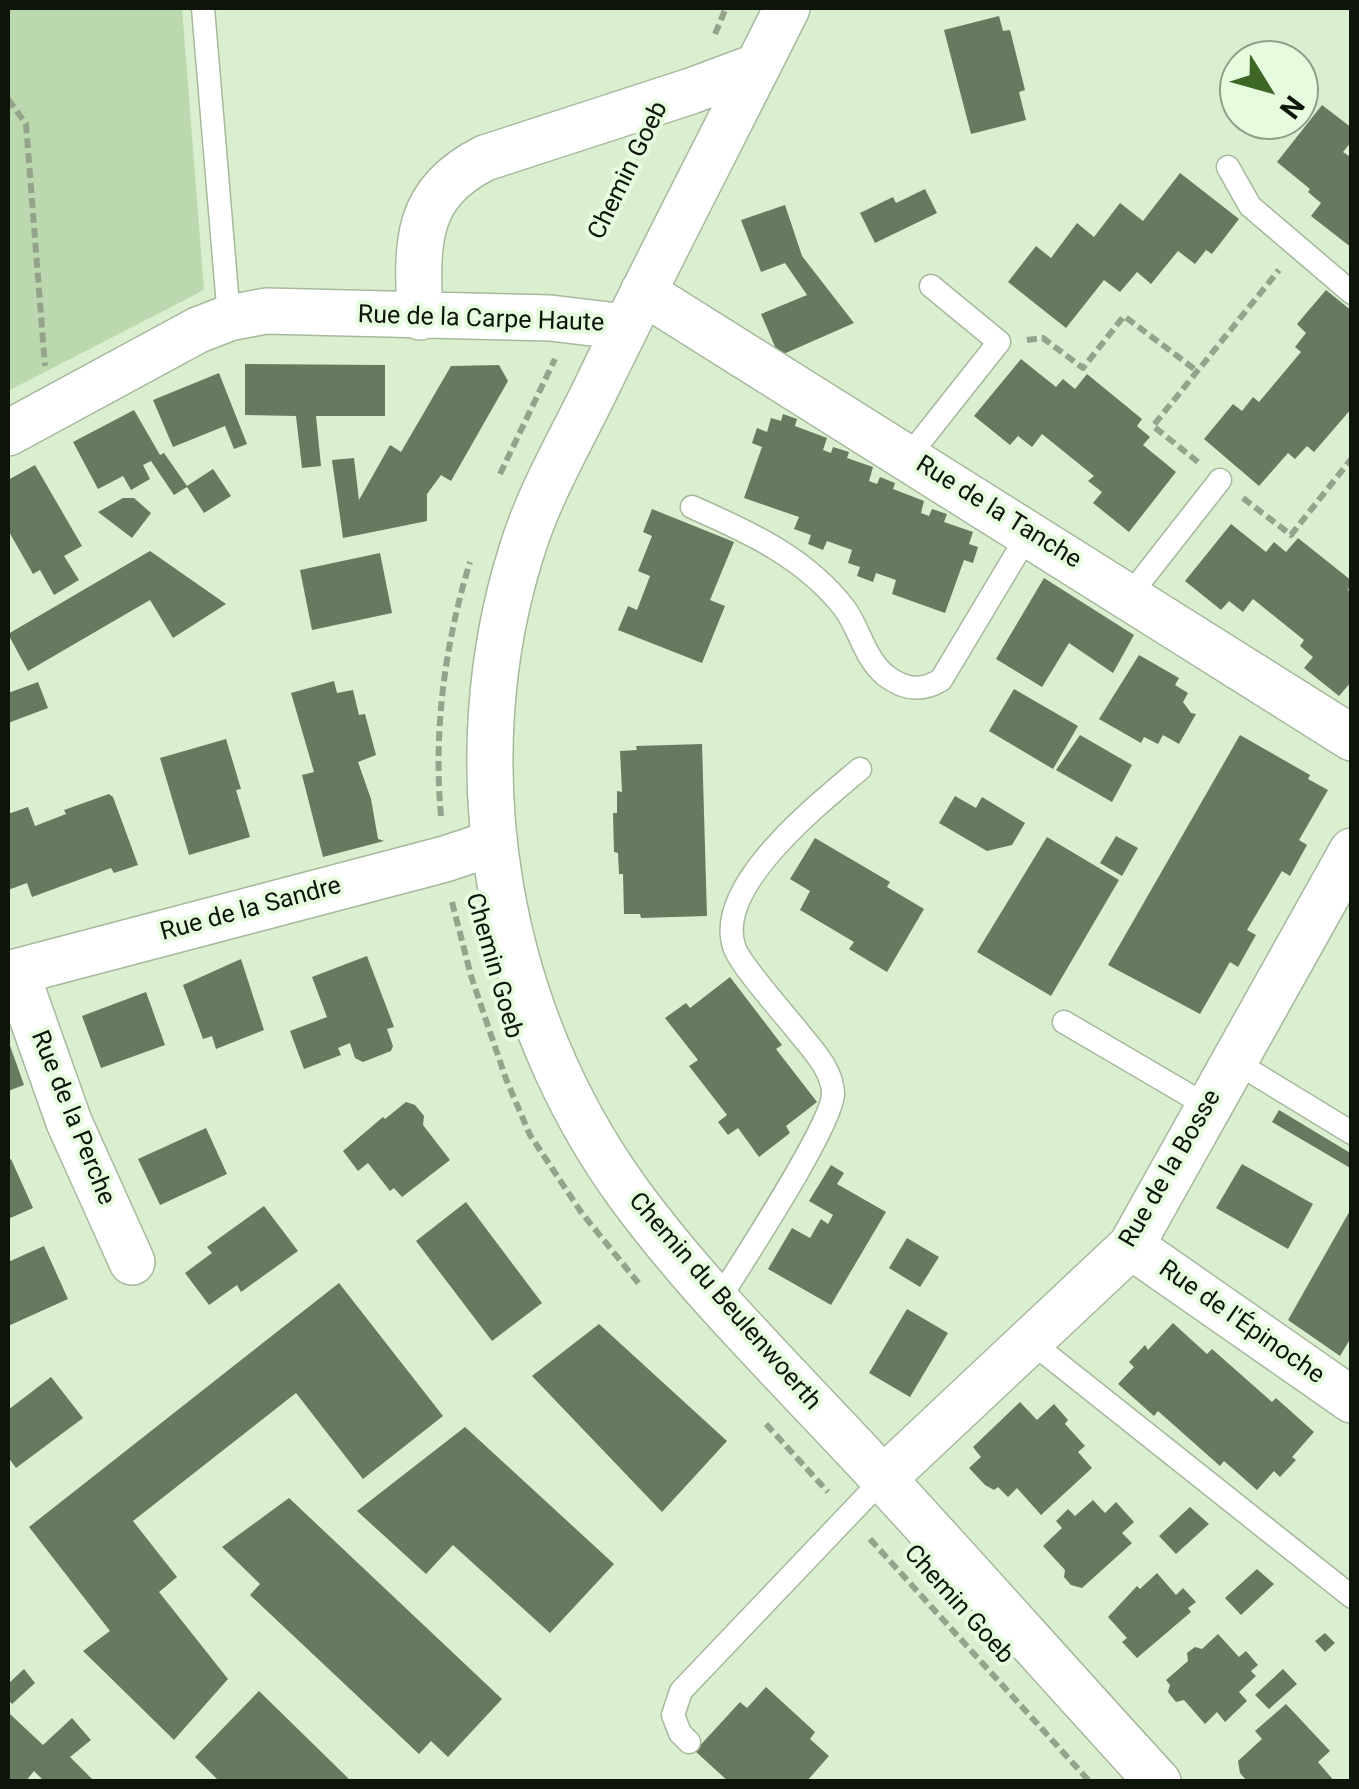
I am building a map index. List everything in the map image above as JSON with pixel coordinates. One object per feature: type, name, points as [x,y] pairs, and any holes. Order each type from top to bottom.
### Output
[{"type":"street","points":[[634,309],[787,8]]},
{"type":"street","points":[[420,317],[418,266],[423,226],[438,193],[457,172],[484,158],[758,66]]},
{"type":"street","name":"Rue de la Carpe Haute","points":[[8,433],[198,330],[230,318],[266,311],[575,321],[634,309]]},
{"type":"street","name":"Rue de la Tanche","points":[[634,309],[908,457],[1352,738]]},
{"type":"street","name":"Chemin du Beulenwoerth","points":[[634,309],[523,546],[504,614],[494,678],[490,746],[493,843],[520,970],[562,1082],[628,1194],[718,1301],[1158,1782]]},
{"type":"street","name":"Rue de la Sandre","points":[[12,973],[493,843]]},
{"type":"street","name":"Rue de la Bosse","points":[[883,1479],[1131,1246],[1352,850]]},
{"type":"street","name":"Rue de la Perche","points":[[12,973],[69,1122],[132,1262]]},
{"type":"street","name":"Rue de l'Épinoche","points":[[1131,1246],[1352,1400]]},
{"type":"lane","points":[[204,8],[230,318]]},
{"type":"lane","points":[[1228,167],[1250,206],[1352,293]]},
{"type":"lane","points":[[908,457],[999,342],[931,286]]},
{"type":"lane","points":[[1129,596],[1220,480]]},
{"type":"lane","points":[[692,507],[786,553],[846,611],[866,653],[885,675],[907,688],[924,690],[940,680],[1029,533]]},
{"type":"lane","points":[[718,1301],[821,1128],[833,1093],[824,1064],[735,949],[732,923],[744,888],[792,828],[860,768]]},
{"type":"lane","points":[[1064,1022],[1209,1107]]},
{"type":"lane","points":[[1234,1062],[1352,1133]]},
{"type":"lane","points":[[1030,1341],[1352,1596]]},
{"type":"lane","points":[[689,1742],[680,1733],[673,1715],[681,1691],[883,1479]]},
{"type":"path","name":"Chemin Goeb","points":[[691,91],[726,8]]},
{"type":"path","points":[[8,99],[26,124],[46,369],[58,408]]},
{"type":"path","points":[[1298,247],[1153,426],[1291,535],[1352,458]]},
{"type":"path","points":[[999,342],[1044,338],[1083,368],[1124,316],[1197,371]]},
{"type":"path","points":[[498,480],[575,321]]},
{"type":"path","name":"Chemin Goeb","points":[[471,559],[450,646],[440,714],[437,776],[456,926],[506,1079],[530,1135],[580,1212],[650,1296]]},
{"type":"path","name":"Chemin Goeb","points":[[754,1411],[1090,1782]]},
{"type":"green space","points":[[8,8],[182,8],[204,290],[8,391]]},
{"type":"building","points":[[999,16],[1003,31],[1010,30],[1025,90],[1019,92],[1026,120],[971,134],[944,30]]},
{"type":"building","points":[[1322,105],[1352,128],[1352,141],[1343,152],[1352,158],[1352,248],[1311,216],[1321,203],[1277,162],[1294,140],[1319,140]]},
{"type":"building","points":[[1180,173],[1239,219],[1212,254],[1206,250],[1195,264],[1178,251],[1151,284],[1137,272],[1120,292],[1104,280],[1066,328],[1008,282],[1036,246],[1051,258],[1077,223],[1094,237],[1120,203],[1143,221]]},
{"type":"building","points":[[925,189],[937,213],[875,243],[860,213],[893,197],[896,203]]},
{"type":"building","points":[[785,205],[802,256],[854,323],[779,356],[761,314],[807,295],[785,263],[761,272],[741,220]]},
{"type":"building","points":[[1326,290],[1352,311],[1352,408],[1314,452],[1307,446],[1295,459],[1288,453],[1259,486],[1204,439],[1233,404],[1242,411],[1253,397],[1259,402],[1301,352],[1295,347],[1306,333],[1297,324]]},
{"type":"building","points":[[1021,359],[1056,387],[1063,379],[1075,389],[1087,374],[1142,419],[1137,426],[1150,437],[1143,445],[1176,472],[1129,532],[1093,503],[1102,492],[1088,481],[1094,476],[1042,434],[1032,447],[1018,436],[1010,445],[974,416]]},
{"type":"building","points":[[245,364],[385,365],[385,416],[316,416],[321,466],[302,468],[296,416],[245,415]]},
{"type":"building","points":[[499,365],[508,381],[451,481],[441,475],[427,494],[427,521],[343,538],[332,460],[354,458],[359,500],[390,445],[401,452],[451,366]]},
{"type":"building","points":[[219,373],[247,444],[234,449],[225,426],[173,447],[153,400]]},
{"type":"building","points":[[134,410],[160,455],[164,453],[187,486],[213,469],[231,496],[204,513],[187,487],[174,495],[151,461],[143,465],[150,479],[131,490],[123,476],[98,489],[73,442]]},
{"type":"building","points":[[783,414],[797,419],[795,426],[827,438],[823,450],[831,453],[833,447],[849,452],[847,458],[873,467],[869,481],[877,484],[880,477],[895,483],[893,489],[924,501],[921,513],[929,516],[932,509],[947,514],[944,522],[973,532],[969,544],[978,547],[973,563],[964,560],[945,613],[892,594],[896,580],[876,573],[873,582],[857,576],[860,567],[848,563],[852,550],[827,541],[823,550],[808,544],[811,535],[794,529],[799,517],[744,498],[762,447],[752,443],[757,428],[767,432],[771,418],[781,421]]},
{"type":"building","points":[[35,465],[82,546],[64,556],[79,580],[54,595],[40,570],[33,574],[8,530],[8,480]]},
{"type":"building","points":[[123,498],[134,498],[151,513],[132,538],[98,512]]},
{"type":"building","points":[[652,509],[734,542],[710,600],[725,606],[702,663],[618,630],[628,606],[637,610],[650,576],[638,571],[652,536],[643,532]]},
{"type":"building","points":[[1231,524],[1266,552],[1274,542],[1286,552],[1298,538],[1352,581],[1348,590],[1352,594],[1352,681],[1339,696],[1304,668],[1313,657],[1300,646],[1304,640],[1253,599],[1243,612],[1229,601],[1221,610],[1185,581]]},
{"type":"building","points":[[150,551],[226,604],[173,638],[150,600],[28,671],[8,634]]},
{"type":"building","points":[[380,553],[392,613],[312,630],[300,570]]},
{"type":"building","points":[[1044,578],[1134,635],[1113,673],[1069,643],[1042,687],[996,659]]},
{"type":"building","points":[[1139,655],[1179,678],[1175,685],[1188,693],[1183,702],[1196,714],[1179,744],[1163,735],[1158,744],[1144,737],[1141,743],[1099,719]]},
{"type":"building","points":[[334,681],[337,693],[353,690],[359,715],[365,714],[376,755],[358,762],[371,799],[378,839],[384,841],[323,857],[302,775],[314,772],[291,693]]},
{"type":"building","points":[[38,682],[48,708],[8,723],[8,693]]},
{"type":"building","points":[[1014,689],[1078,726],[1053,769],[989,731]]},
{"type":"building","points":[[1080,735],[1132,765],[1112,802],[1056,770]]},
{"type":"building","points":[[1240,735],[1310,775],[1308,779],[1328,790],[1299,840],[1307,845],[1290,876],[1282,871],[1247,930],[1256,935],[1238,967],[1230,962],[1200,1014],[1108,965]]},
{"type":"building","points":[[226,739],[250,837],[189,855],[160,758]]},
{"type":"building","points":[[702,744],[707,916],[641,918],[640,914],[624,914],[623,874],[619,874],[618,853],[614,852],[613,813],[617,813],[617,791],[622,792],[620,751],[637,750],[636,746]]},
{"type":"building","points":[[109,794],[138,865],[114,873],[111,868],[32,897],[27,883],[8,890],[8,814],[28,807],[35,826],[66,814],[64,810]]},
{"type":"building","points":[[955,796],[976,808],[982,797],[1025,823],[1012,845],[987,851],[939,823]]},
{"type":"building","points":[[1116,836],[1138,848],[1122,876],[1100,863]]},
{"type":"building","points":[[1047,837],[1119,880],[1051,996],[977,952]]},
{"type":"building","points":[[815,838],[890,882],[887,887],[924,909],[887,972],[849,949],[854,942],[800,910],[810,891],[790,879]]},
{"type":"building","points":[[367,956],[394,1027],[387,1029],[391,1051],[363,1062],[355,1058],[350,1043],[338,1048],[341,1055],[304,1069],[290,1031],[327,1017],[312,977]]},
{"type":"building","points":[[241,959],[264,1030],[216,1049],[212,1036],[203,1039],[183,985]]},
{"type":"building","points":[[730,977],[782,1045],[776,1049],[817,1102],[786,1126],[790,1133],[759,1157],[738,1128],[728,1135],[718,1122],[727,1115],[689,1066],[698,1060],[665,1018],[686,1003],[690,1008]]},
{"type":"building","points":[[146,992],[165,1045],[101,1068],[82,1016]]},
{"type":"building","points":[[8,1040],[24,1085],[8,1091]]},
{"type":"building","points":[[406,1102],[415,1105],[424,1116],[423,1125],[450,1160],[402,1197],[394,1188],[390,1191],[368,1163],[358,1171],[343,1151]]},
{"type":"building","points":[[1279,1110],[1352,1154],[1352,1169],[1272,1122]]},
{"type":"building","points":[[206,1128],[227,1174],[160,1205],[138,1159]]},
{"type":"building","points":[[11,1159],[33,1208],[8,1219],[8,1161]]},
{"type":"building","points":[[1242,1164],[1313,1204],[1288,1249],[1216,1208]]},
{"type":"building","points":[[831,1165],[844,1173],[837,1184],[886,1212],[831,1305],[768,1269],[792,1228],[810,1238],[821,1219],[828,1224],[833,1215],[809,1201]]},
{"type":"building","points":[[466,1202],[542,1303],[492,1341],[416,1241]]},
{"type":"building","points":[[264,1206],[298,1251],[241,1292],[237,1285],[209,1305],[185,1273],[212,1253],[207,1247]]},
{"type":"building","points":[[1352,1207],[1352,1336],[1340,1356],[1288,1320]]},
{"type":"building","points":[[907,1238],[939,1257],[920,1287],[889,1268]]},
{"type":"building","points":[[44,1246],[68,1299],[8,1326],[8,1262]]},
{"type":"building","points":[[339,1283],[443,1416],[363,1479],[296,1393],[133,1521],[177,1577],[159,1592],[228,1679],[174,1740],[83,1651],[110,1631],[29,1527]]},
{"type":"building","points":[[907,1309],[948,1333],[910,1397],[869,1373]]},
{"type":"building","points":[[1173,1323],[1207,1354],[1212,1349],[1272,1402],[1276,1398],[1314,1432],[1280,1477],[1274,1471],[1257,1490],[1224,1461],[1220,1466],[1158,1411],[1154,1416],[1118,1384],[1134,1367],[1129,1362],[1145,1345],[1148,1350]]},
{"type":"building","points":[[599,1324],[727,1441],[662,1512],[532,1376]]},
{"type":"building","points":[[51,1377],[83,1418],[16,1468],[8,1457],[8,1410]]},
{"type":"building","points":[[1020,1402],[1037,1420],[1054,1404],[1068,1420],[1065,1424],[1085,1446],[1078,1452],[1092,1468],[1041,1515],[1017,1488],[1008,1497],[998,1487],[994,1490],[985,1485],[969,1468],[981,1457],[973,1447]]},
{"type":"building","points":[[465,1427],[614,1564],[550,1633],[453,1545],[426,1574],[357,1511]]},
{"type":"building","points":[[289,1498],[502,1699],[448,1757],[431,1741],[419,1754],[250,1595],[260,1584],[222,1547]]},
{"type":"building","points":[[1093,1500],[1105,1513],[1116,1502],[1134,1522],[1122,1533],[1132,1543],[1082,1588],[1071,1585],[1064,1577],[1065,1570],[1043,1546],[1062,1528],[1056,1521],[1068,1509],[1075,1516]]},
{"type":"building","points":[[1190,1507],[1209,1524],[1176,1554],[1159,1536]]},
{"type":"building","points":[[1257,1569],[1274,1584],[1241,1615],[1225,1598]]},
{"type":"building","points":[[1157,1573],[1176,1595],[1183,1588],[1196,1602],[1188,1608],[1191,1612],[1137,1658],[1122,1642],[1127,1638],[1108,1617],[1137,1586],[1140,1589]]},
{"type":"building","points":[[1325,1633],[1335,1643],[1325,1652],[1315,1641]]},
{"type":"building","points":[[1218,1634],[1239,1657],[1246,1651],[1258,1665],[1251,1671],[1256,1676],[1239,1692],[1247,1701],[1225,1722],[1217,1712],[1205,1724],[1184,1700],[1176,1702],[1168,1692],[1170,1685],[1166,1680],[1188,1661],[1187,1653],[1195,1647],[1202,1649]]},
{"type":"building","points":[[24,1669],[35,1683],[12,1704],[8,1684]]},
{"type":"building","points":[[1283,1669],[1297,1684],[1269,1709],[1255,1695]]},
{"type":"building","points":[[766,1687],[815,1732],[810,1739],[829,1756],[806,1782],[729,1782],[695,1751],[740,1702],[747,1708]]},
{"type":"building","points":[[259,1691],[352,1782],[220,1782],[195,1757]]},
{"type":"building","points":[[1286,1704],[1330,1751],[1318,1762],[1335,1782],[1256,1782],[1246,1780],[1240,1773],[1238,1761],[1262,1739],[1255,1731]]},
{"type":"building","points":[[10,1714],[43,1745],[72,1718],[91,1740],[70,1757],[95,1782],[45,1782],[34,1771],[25,1782],[8,1782]]}]
